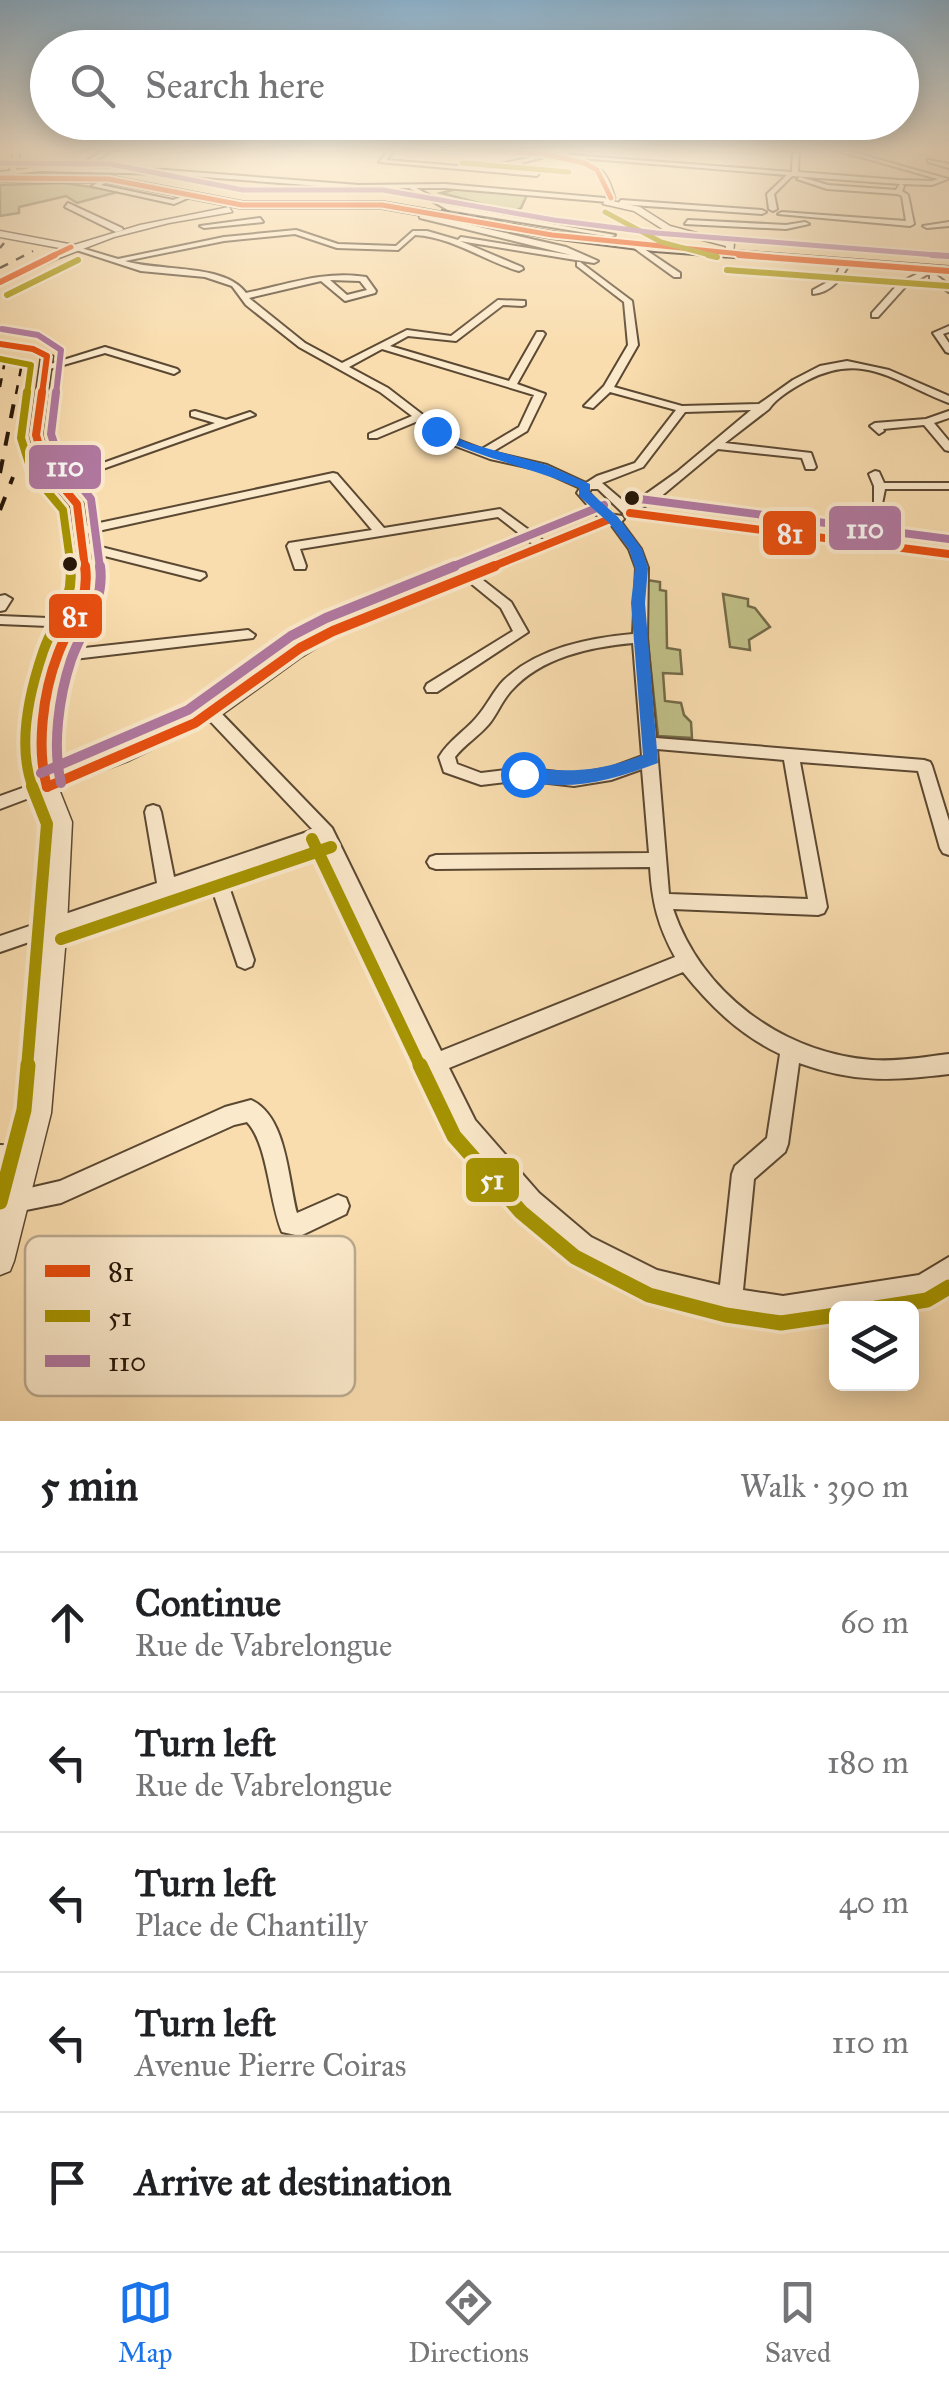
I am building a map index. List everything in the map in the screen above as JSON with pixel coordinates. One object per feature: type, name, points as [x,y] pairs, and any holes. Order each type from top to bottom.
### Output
[{"type":"main road","points":[[441,214],[637,246],[846,262],[936,275]]},
{"type":"street","points":[[87,214],[119,230]]},
{"type":"street","points":[[0,282],[72,247],[119,230],[200,214]]},
{"type":"street","points":[[121,260],[224,239],[302,232],[337,246],[398,248],[413,233],[594,261],[562,249],[423,214]]},
{"type":"street","points":[[473,214],[611,235]]},
{"type":"street","points":[[646,214],[668,228],[723,240],[728,251]]},
{"type":"street","points":[[800,214],[910,224],[908,214]]},
{"type":"street","points":[[188,216],[224,239]]},
{"type":"street","points":[[688,222],[786,227],[834,218]]},
{"type":"street","points":[[204,226],[260,220]]},
{"type":"street","points":[[927,226],[949,224]]},
{"type":"street","points":[[0,234],[72,247],[142,269],[226,280],[302,345],[343,366],[450,440],[611,492],[642,568],[640,638],[662,901],[668,932],[685,962],[728,1009],[809,1058],[871,1070],[949,1064]]},
{"type":"street","points":[[437,235],[492,262],[519,270]]},
{"type":"street","points":[[637,246],[676,274]]},
{"type":"street","points":[[398,248],[404,263]]},
{"type":"street","points":[[570,259],[591,270],[628,301],[633,345],[608,388],[589,406]]},
{"type":"street","points":[[816,292],[838,280],[846,262]]},
{"type":"street","points":[[875,315],[902,286],[936,275]]},
{"type":"street","points":[[245,296],[294,282],[324,279],[357,278],[372,290],[345,298],[324,279]]},
{"type":"street","points":[[343,366],[411,333],[453,339],[500,302],[522,303]]},
{"type":"street","points":[[949,329],[941,330],[938,337],[949,350]]},
{"type":"street","points":[[512,385],[540,334]]},
{"type":"street","points":[[0,344],[47,356],[36,435],[40,453],[56,482],[77,504],[88,589],[57,656],[42,727],[42,769],[62,822],[56,926],[39,1112],[0,1262]]},
{"type":"street","points":[[381,346],[540,394],[523,429],[483,452]]},
{"type":"street","points":[[46,367],[105,350],[174,371]]},
{"type":"street","points":[[0,803],[47,787],[195,723],[300,648],[541,544],[621,516],[682,476],[802,376],[832,365],[852,364],[949,400]]},
{"type":"street","points":[[608,388],[682,409],[765,407]]},
{"type":"street","points":[[682,409],[639,465],[601,478],[583,493],[621,516],[949,554]]},
{"type":"street","points":[[195,414],[225,423]]},
{"type":"street","points":[[56,482],[250,414]]},
{"type":"street","points":[[879,431],[876,426],[927,422],[949,414]]},
{"type":"street","points":[[373,436],[419,416]]},
{"type":"street","points":[[927,422],[949,448]]},
{"type":"street","points":[[716,446],[807,456],[810,467]]},
{"type":"street","points":[[80,539],[332,476],[381,532]]},
{"type":"street","points":[[878,502],[878,480],[949,486]]},
{"type":"street","points":[[300,566],[293,546],[500,513],[541,544]]},
{"type":"street","points":[[80,539],[200,576]]},
{"type":"street","points":[[432,688],[521,632],[506,605],[471,577]]},
{"type":"street","points":[[0,620],[72,623]]},
{"type":"street","points":[[57,656],[248,635]]},
{"type":"street","points":[[640,638],[608,640],[559,651],[509,685],[487,716],[454,744],[447,757],[450,768],[481,779],[523,774],[574,780],[610,774],[651,751],[791,755],[924,766],[949,848]]},
{"type":"street","points":[[210,712],[326,833],[467,1128],[531,1201],[584,1244],[654,1281],[730,1300],[783,1308],[923,1286],[947,1274]]},
{"type":"street","points":[[662,901],[818,907],[791,755]]},
{"type":"street","points":[[154,812],[166,887]]},
{"type":"street","points":[[0,944],[326,833]]},
{"type":"street","points":[[436,862],[658,860]]},
{"type":"street","points":[[214,870],[244,960]]},
{"type":"street","points":[[436,1063],[685,962]]},
{"type":"street","points":[[730,1300],[743,1174],[776,1144],[791,1050]]},
{"type":"street","points":[[16,1201],[60,1192],[233,1115],[251,1111],[268,1132],[280,1203],[290,1224],[300,1225],[338,1206]]},
{"type":"street","points":[[0,1156],[27,1158]]},
{"type":"shaded area","points":[[647,580],[660,582],[660,590],[666,591],[667,648],[680,650],[682,674],[663,673],[665,701],[681,703],[691,722],[692,738],[658,736],[648,643]]},
{"type":"shaded area","points":[[723,594],[748,599],[748,606],[755,608],[770,627],[749,640],[750,650],[730,647]]},
{"type":"railway","points":[[463,214],[537,229]]},
{"type":"railway","points":[[0,248],[4,243]]},
{"type":"railway","points":[[0,268],[33,251]]},
{"type":"railway","points":[[0,387],[6,355]]},
{"type":"railway","points":[[16,394],[23,358]]},
{"type":"railway","points":[[0,473],[16,392]]},
{"type":"railway","points":[[0,510],[13,477]]},
{"type":"transit line","name":"81","points":[[435,214],[654,248],[949,271]]},
{"type":"transit line","name":"110","points":[[522,214],[656,233],[949,256]]},
{"type":"transit line","name":"51","points":[[609,214],[661,242],[717,257]]},
{"type":"transit line","name":"81","points":[[0,282],[71,247]]},
{"type":"transit line","name":"51","points":[[7,295],[78,260]]},
{"type":"transit line","name":"51","points":[[727,270],[948,286]]},
{"type":"transit line","name":"110","points":[[2,329],[38,335],[61,350],[51,434],[59,459],[91,499],[103,588],[71,661],[61,702],[57,767],[61,783]]},
{"type":"transit line","name":"81","points":[[0,344],[33,349],[47,356],[36,435],[45,466],[77,504],[88,589],[57,656],[46,700],[42,769],[47,787]]},
{"type":"transit line","name":"51","points":[[0,359],[31,365],[21,438],[32,473],[63,510],[73,587],[43,651],[26,725],[27,773],[47,824],[24,1110],[0,1202]]},
{"type":"transit line","name":"110","points":[[632,498],[949,539]]},
{"type":"transit line","name":"110","points":[[41,773],[188,710],[291,636],[326,618],[604,505]]},
{"type":"transit line","name":"81","points":[[630,513],[949,554]]},
{"type":"transit line","name":"81","points":[[47,787],[195,723],[300,648],[333,631],[610,519]]},
{"type":"transit line","name":"51","points":[[312,839],[454,1136],[521,1212],[575,1257],[649,1295],[726,1315],[781,1323],[829,1316]]},
{"type":"transit line","name":"51","points":[[61,939],[331,847]]},
{"type":"transit line","name":"51","points":[[919,1301],[949,1287]]},
{"type":"route","points":[[436,431],[494,457],[543,468],[586,486],[583,493],[605,517],[614,520],[635,549],[642,568],[638,603],[652,759],[610,774],[574,780],[523,774]]}]
